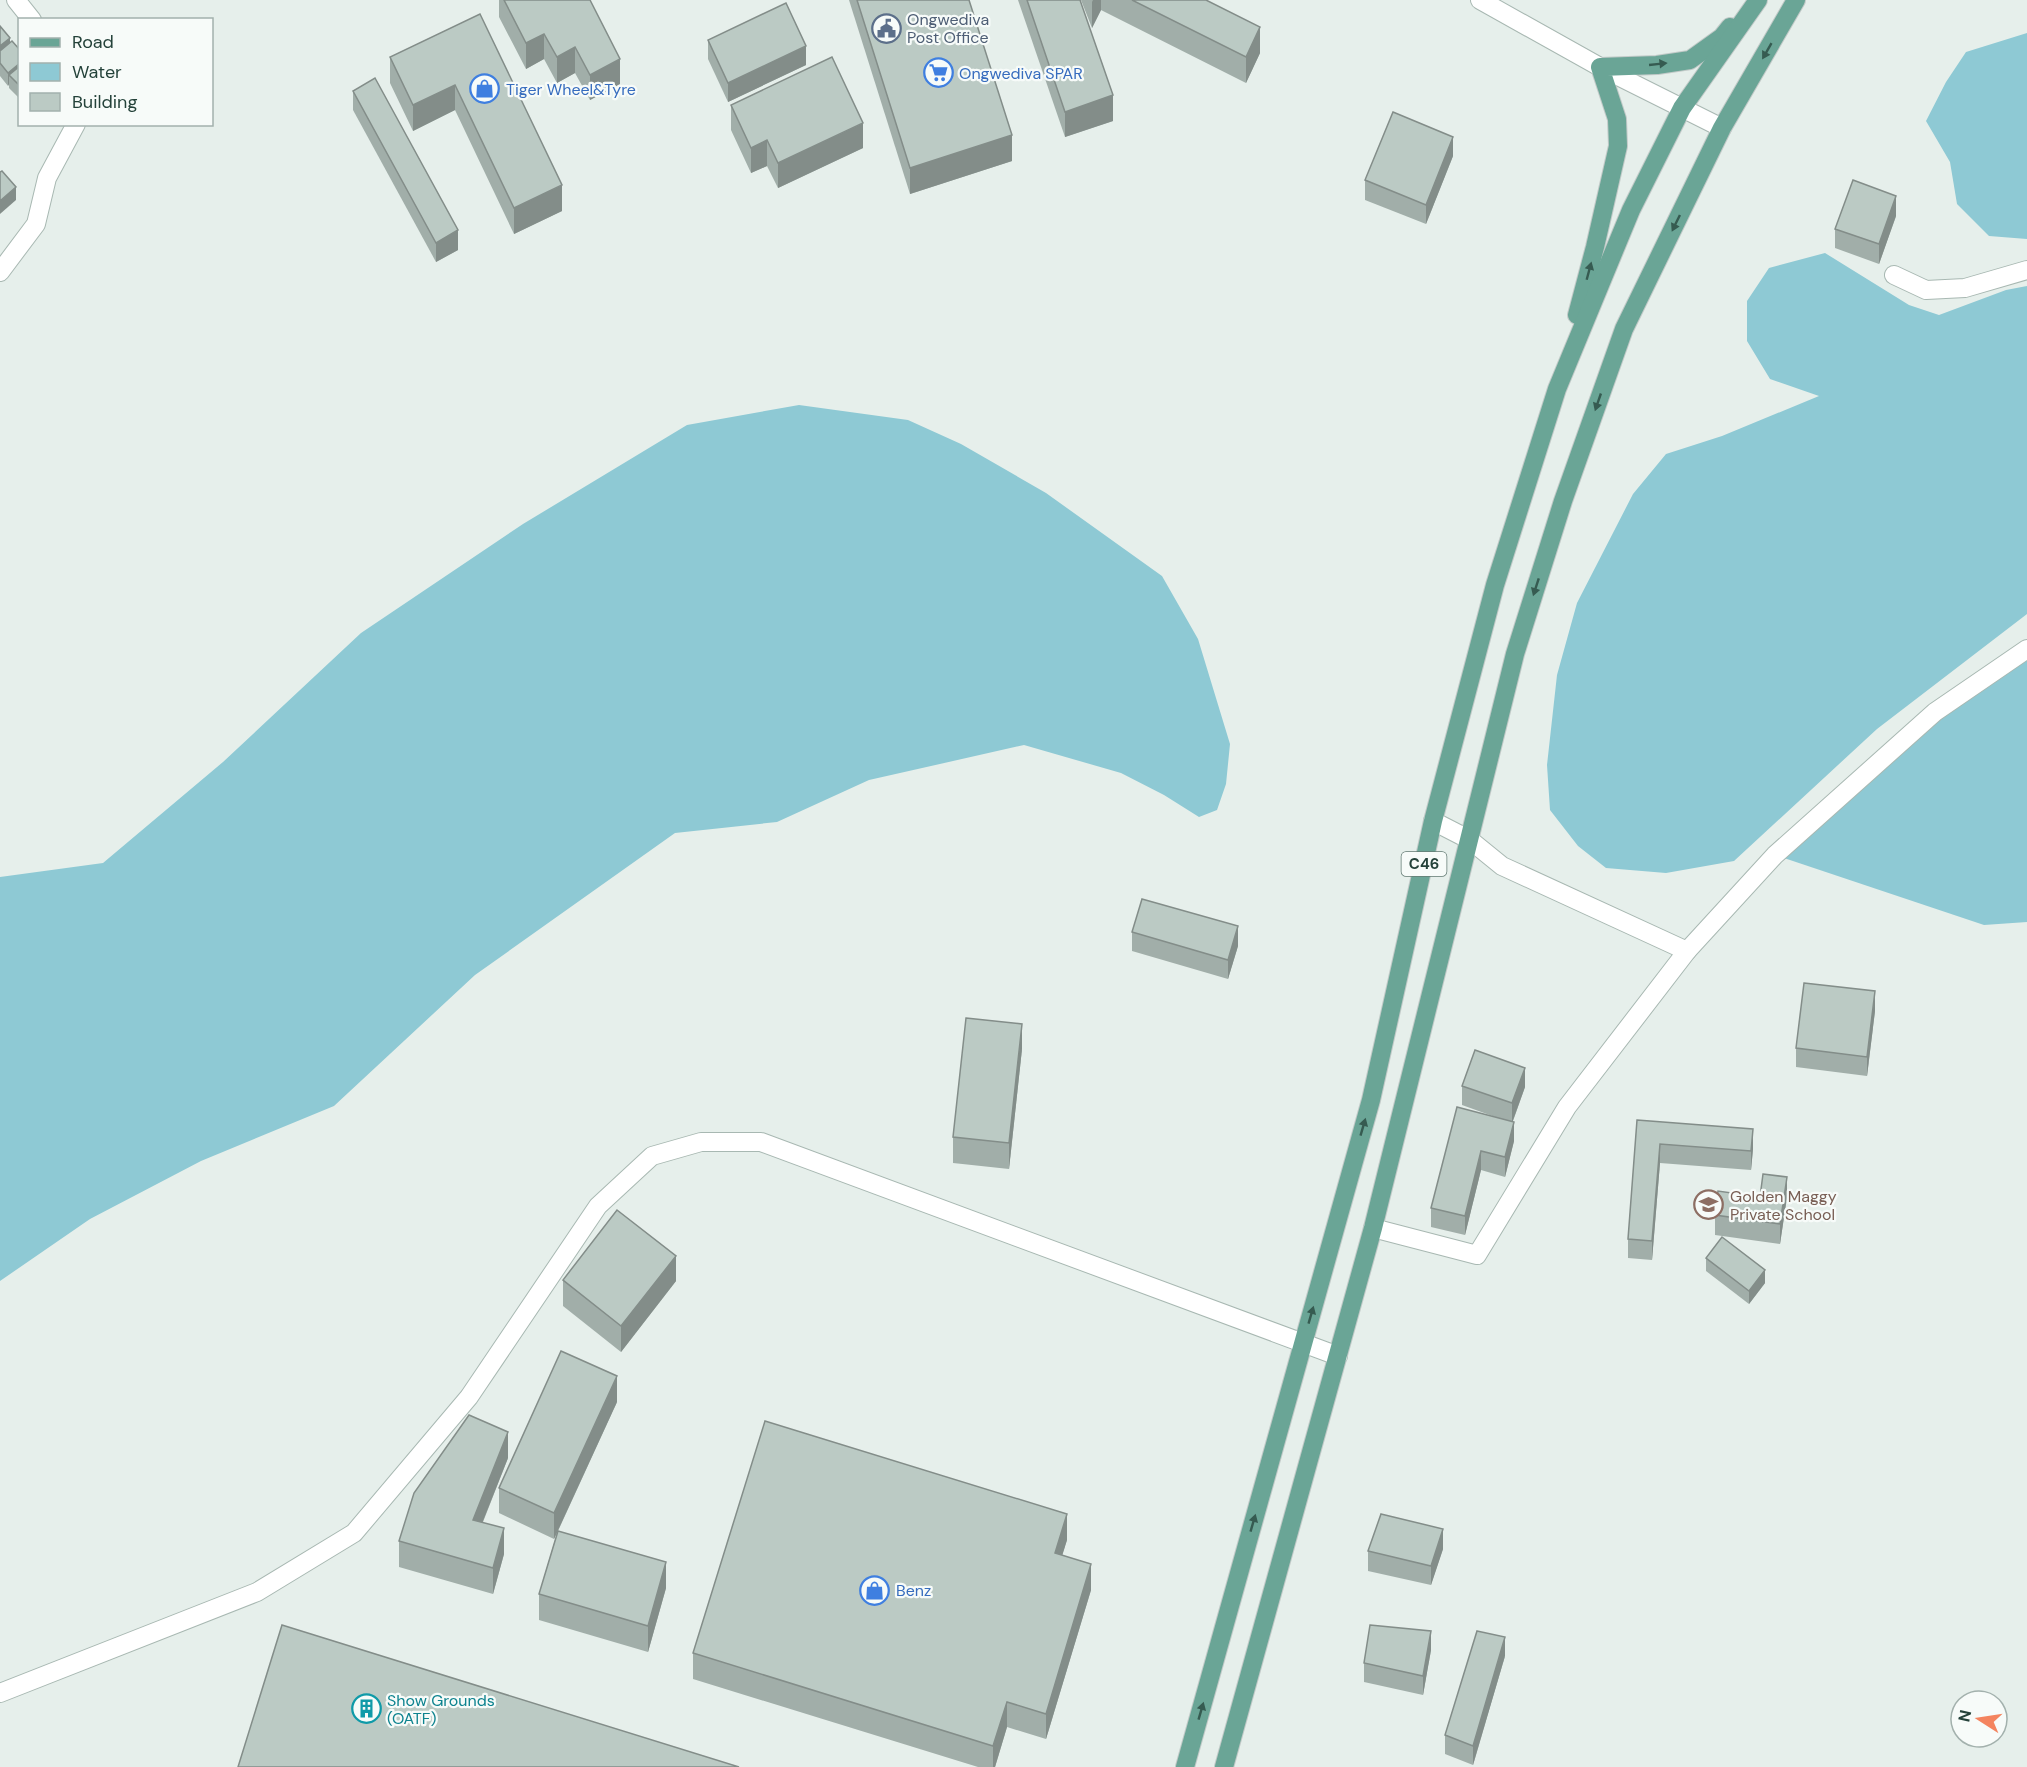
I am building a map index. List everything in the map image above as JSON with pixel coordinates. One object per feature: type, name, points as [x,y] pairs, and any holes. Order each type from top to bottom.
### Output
[{"type":"main road","points":[[1557,389],[1595,247],[1618,146],[1617,119],[1600,67],[1657,65],[1690,60],[1722,37],[1752,0]]},
{"type":"main road","name":"C46","points":[[1185,1767],[1371,1100],[1433,821],[1495,585],[1557,389],[1630,210],[1682,108],[1758,0]]},
{"type":"main road","name":"C46","points":[[1224,1767],[1373,1228],[1515,654],[1563,501],[1624,329],[1722,128],[1796,0]]},
{"type":"street","points":[[16,0],[30,18]]},
{"type":"street","points":[[1480,0],[1600,67],[1722,128]]},
{"type":"street","points":[[0,272],[36,224],[46,178],[75,126]]},
{"type":"street","points":[[1894,275],[1926,290],[1965,288],[2027,270]]},
{"type":"street","points":[[1373,1228],[1477,1255],[1567,1107],[1687,951],[1775,855],[1935,712],[2027,649]]},
{"type":"street","points":[[1433,821],[1470,840],[1502,866],[1687,951]]},
{"type":"street","points":[[0,1693],[257,1592],[354,1533],[470,1397],[598,1206],[652,1156],[701,1142],[761,1142],[1338,1356]]},
{"type":"water","points":[[2027,33],[2027,239],[1989,236],[1957,204],[1950,162],[1926,121],[1946,82],[1966,52]]},
{"type":"water","points":[[1825,253],[1909,305],[1939,315],[2006,290],[2027,286],[2027,614],[1877,729],[1734,861],[1666,873],[1606,868],[1578,846],[1550,810],[1547,765],[1557,675],[1577,603],[1633,494],[1666,454],[1722,436],[1819,396],[1770,379],[1747,341],[1747,301],[1769,268]]},
{"type":"water","points":[[799,405],[908,420],[961,444],[1046,493],[1162,576],[1198,639],[1230,744],[1226,784],[1217,810],[1199,817],[1164,795],[1121,773],[1024,745],[869,780],[777,822],[675,833],[475,975],[334,1106],[201,1161],[90,1219],[0,1281],[0,877],[103,863],[223,762],[361,633],[523,524],[687,425]]},
{"type":"water","points":[[2027,660],[2027,922],[1984,925],[1775,855],[1935,712]]},
{"type":"building","points":[[504,0],[590,0],[620,59],[590,75],[575,47],[557,57],[544,34],[526,43]]},
{"type":"building","points":[[857,0],[969,0],[1012,135],[910,168]]},
{"type":"building","points":[[1027,0],[1080,0],[1113,95],[1065,112]]},
{"type":"building","points":[[1132,0],[1206,0],[1260,27],[1246,57]]},
{"type":"building","points":[[786,3],[806,46],[728,83],[708,40]]},
{"type":"building","points":[[480,14],[562,185],[514,208],[455,85],[413,105],[390,57]]},
{"type":"building","points":[[0,26],[10,38],[0,46]]},
{"type":"building","points":[[12,41],[18,48],[18,65],[8,73],[0,63],[0,51]]},
{"type":"building","points":[[832,57],[863,123],[778,163],[767,140],[751,148],[731,105]]},
{"type":"building","points":[[18,68],[18,84],[9,75]]},
{"type":"building","points":[[375,78],[458,230],[436,243],[353,91]]},
{"type":"building","points":[[1393,112],[1453,137],[1426,205],[1365,180]]},
{"type":"building","points":[[2,171],[16,187],[0,201],[0,172]]},
{"type":"building","points":[[1853,180],[1896,196],[1879,244],[1835,229]]},
{"type":"building","points":[[1142,899],[1238,926],[1228,960],[1132,932]]},
{"type":"building","points":[[1804,983],[1875,991],[1867,1057],[1796,1048]]},
{"type":"building","points":[[966,1018],[1022,1024],[1009,1143],[953,1137]]},
{"type":"building","points":[[1475,1050],[1525,1068],[1512,1103],[1462,1086]]},
{"type":"building","points":[[1457,1107],[1514,1122],[1505,1157],[1481,1151],[1465,1216],[1431,1208]]},
{"type":"building","points":[[1637,1120],[1753,1129],[1751,1151],[1660,1144],[1652,1241],[1628,1239]]},
{"type":"building","points":[[1763,1174],[1787,1177],[1780,1224],[1715,1215],[1718,1191],[1760,1197]]},
{"type":"building","points":[[617,1210],[676,1256],[621,1326],[563,1280]]},
{"type":"building","points":[[1722,1237],[1765,1270],[1749,1291],[1706,1258]]},
{"type":"building","points":[[561,1351],[617,1376],[554,1513],[499,1488]]},
{"type":"building","points":[[469,1415],[508,1432],[473,1520],[504,1528],[493,1568],[399,1541],[414,1493]]},
{"type":"building","points":[[765,1421],[1067,1514],[1055,1553],[1091,1564],[1046,1714],[1007,1702],[993,1746],[693,1653]]},
{"type":"building","points":[[1381,1514],[1443,1529],[1431,1566],[1368,1551]]},
{"type":"building","points":[[558,1531],[666,1562],[648,1626],[539,1594]]},
{"type":"building","name":"Show Grounds (OATF)","points":[[282,1625],[739,1767],[238,1767]]},
{"type":"building","points":[[1370,1625],[1431,1631],[1423,1676],[1364,1663]]},
{"type":"building","points":[[1477,1631],[1505,1637],[1473,1746],[1445,1735]]},
{"type":"place","name":"Ongwediva Post Office","points":[[886,28]]},
{"type":"place","name":"Ongwediva SPAR","points":[[938,73]]},
{"type":"place","name":"Tiger Wheel&Tyre","points":[[485,89]]},
{"type":"place","name":"Golden Maggy Private School","points":[[1709,1205]]},
{"type":"place","name":"Benz","points":[[875,1590]]},
{"type":"place","name":"Show Grounds (OATF)","points":[[366,1709]]}]
